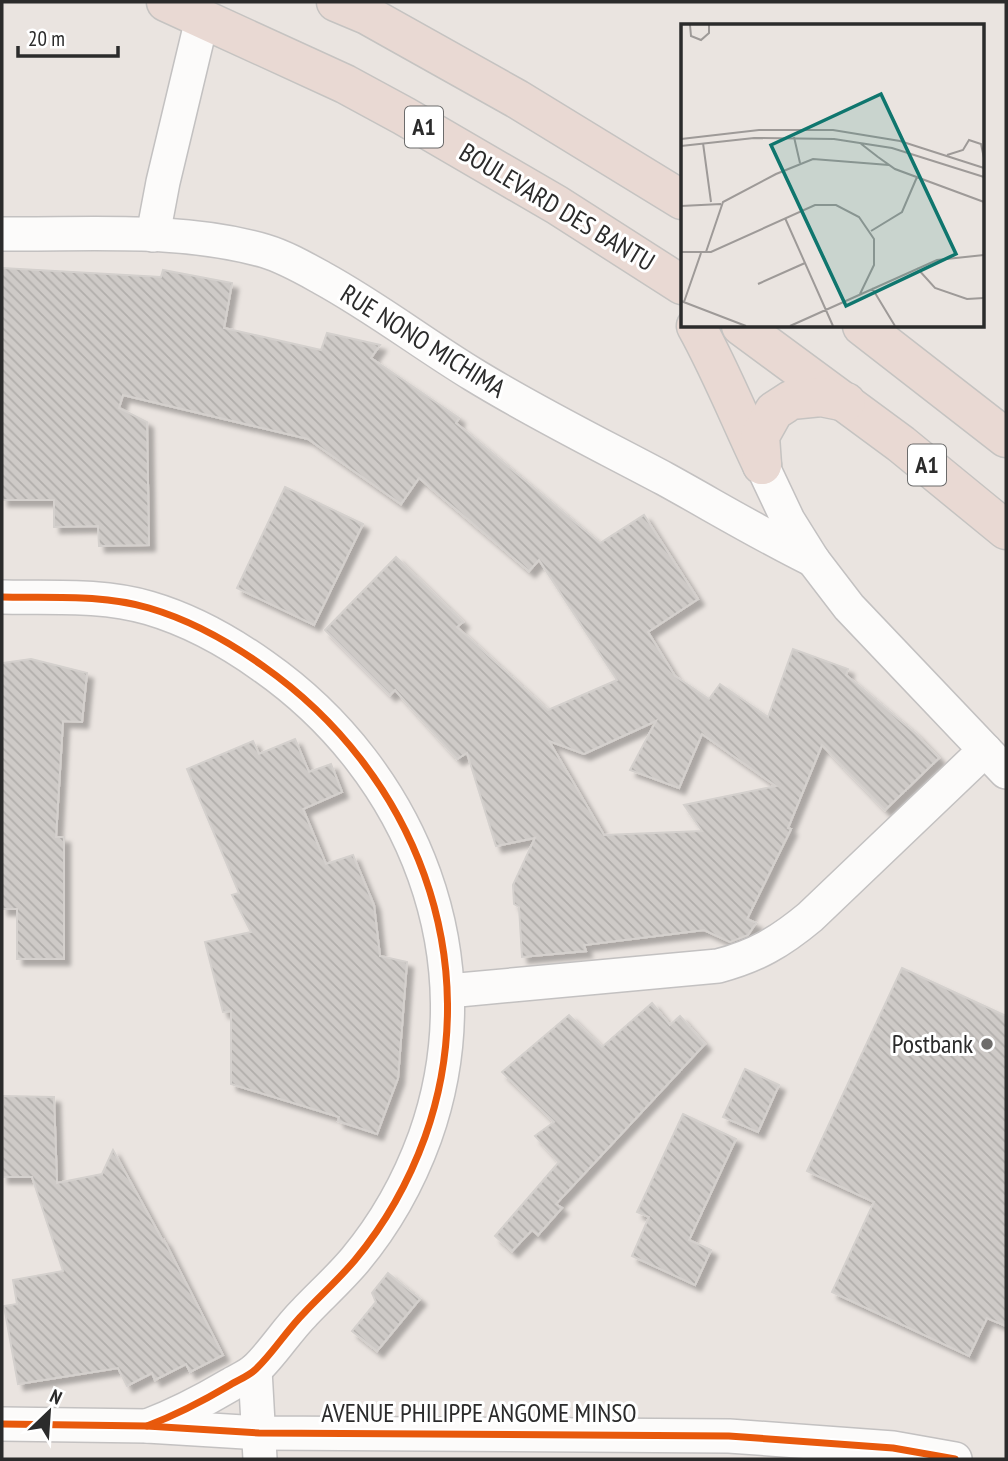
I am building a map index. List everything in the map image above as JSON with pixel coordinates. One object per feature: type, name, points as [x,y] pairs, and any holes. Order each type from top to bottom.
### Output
[{"type":"highway","name":"BOULEVARD DES BANTU","points":[[166,2],[345,84],[404,116],[557,205],[678,287]]},
{"type":"highway","points":[[336,2],[367,15],[506,93],[681,200]]},
{"type":"highway","points":[[697,327],[720,370],[762,465]]},
{"type":"highway","name":"A1","points":[[742,327],[901,444],[1006,530]]},
{"type":"highway","points":[[863,327],[1006,438]]},
{"type":"highway","points":[[762,465],[760,436],[774,411],[791,400],[821,397],[846,402]]},
{"type":"street","points":[[153,235],[202,19]]},
{"type":"street","name":"RUE NONO MICHIMA","points":[[2,234],[153,235],[226,242],[268,252],[352,294],[504,393],[813,560]]},
{"type":"street","points":[[448,991],[718,965],[748,958],[789,935],[996,761],[849,607],[813,560],[788,520],[762,465]]},
{"type":"street","points":[[2,597],[123,601],[149,608],[214,635],[246,654],[304,698],[359,757],[380,784],[399,816],[430,890],[440,936],[448,991],[448,1031],[435,1101],[425,1136],[395,1203],[357,1258],[288,1329],[255,1370],[180,1413],[147,1426]]},
{"type":"street","points":[[255,1370],[260,1446]]},
{"type":"street","name":"AVENUE PHILIPPE ANGOME MINSO","points":[[2,1424],[147,1426],[260,1446],[669,1447],[795,1439],[868,1445],[955,1459]]},
{"type":"building","points":[[2,268],[161,277],[163,270],[232,283],[224,328],[321,350],[327,333],[380,345],[371,358],[459,418],[456,423],[600,543],[644,515],[698,599],[648,632],[675,676],[709,699],[720,684],[768,717],[793,649],[848,669],[846,675],[915,733],[939,758],[885,810],[822,745],[788,828],[791,829],[747,919],[756,923],[748,935],[730,942],[704,930],[584,945],[586,951],[522,957],[519,907],[514,904],[513,885],[535,838],[496,846],[467,753],[457,759],[395,690],[390,695],[325,630],[396,557],[463,622],[457,627],[548,710],[617,680],[539,560],[529,571],[419,478],[401,504],[308,439],[123,395],[119,408],[147,422],[149,545],[99,546],[98,526],[54,527],[54,500],[2,500]],"holes":[[[656,721],[630,770],[679,788],[702,734],[776,786],[684,805],[702,831],[604,835],[549,741],[584,754]]]},
{"type":"building","points":[[285,487],[363,524],[314,625],[237,588]]},
{"type":"building","points":[[31,659],[87,673],[82,722],[63,721],[56,837],[64,837],[64,959],[17,959],[17,909],[2,909],[2,663]]},
{"type":"building","points":[[295,739],[309,772],[331,764],[342,792],[303,809],[326,864],[353,855],[374,905],[380,956],[407,962],[398,1078],[377,1134],[338,1121],[339,1117],[231,1084],[231,1011],[223,1012],[205,942],[251,932],[232,895],[239,893],[187,769],[253,741],[259,754]]},
{"type":"building","points":[[902,968],[1006,1016],[1006,1326],[987,1318],[969,1356],[832,1292],[874,1202],[807,1171]]},
{"type":"building","points":[[652,1003],[670,1025],[680,1016],[705,1044],[556,1204],[562,1208],[538,1235],[532,1230],[512,1251],[495,1236],[559,1162],[535,1136],[554,1122],[502,1072],[569,1015],[602,1047]]},
{"type":"building","points":[[745,1069],[779,1085],[758,1132],[723,1117]]},
{"type":"building","points":[[3,1096],[54,1097],[57,1183],[102,1174],[113,1150],[164,1240],[223,1355],[190,1372],[186,1364],[155,1380],[152,1373],[127,1386],[118,1368],[18,1384],[4,1306],[17,1304],[13,1280],[63,1271],[32,1177],[2,1177]]},
{"type":"building","points":[[683,1114],[736,1139],[689,1240],[711,1250],[695,1285],[632,1256],[649,1217],[637,1212]]},
{"type":"building","points":[[388,1273],[420,1299],[377,1351],[352,1331],[376,1302],[372,1293]]},
{"type":"cycle path","points":[[2,597],[94,599],[149,608],[208,632],[263,666],[316,709],[361,759],[397,815],[424,875],[441,938],[447,1004],[442,1070],[425,1137],[412,1170],[386,1217],[343,1274],[253,1371],[189,1407],[147,1426]]},
{"type":"cycle path","points":[[2,1424],[147,1426],[259,1433],[729,1436],[893,1448],[955,1459]]},
{"type":"place","name":"Postbank","points":[[987,1044]]}]
